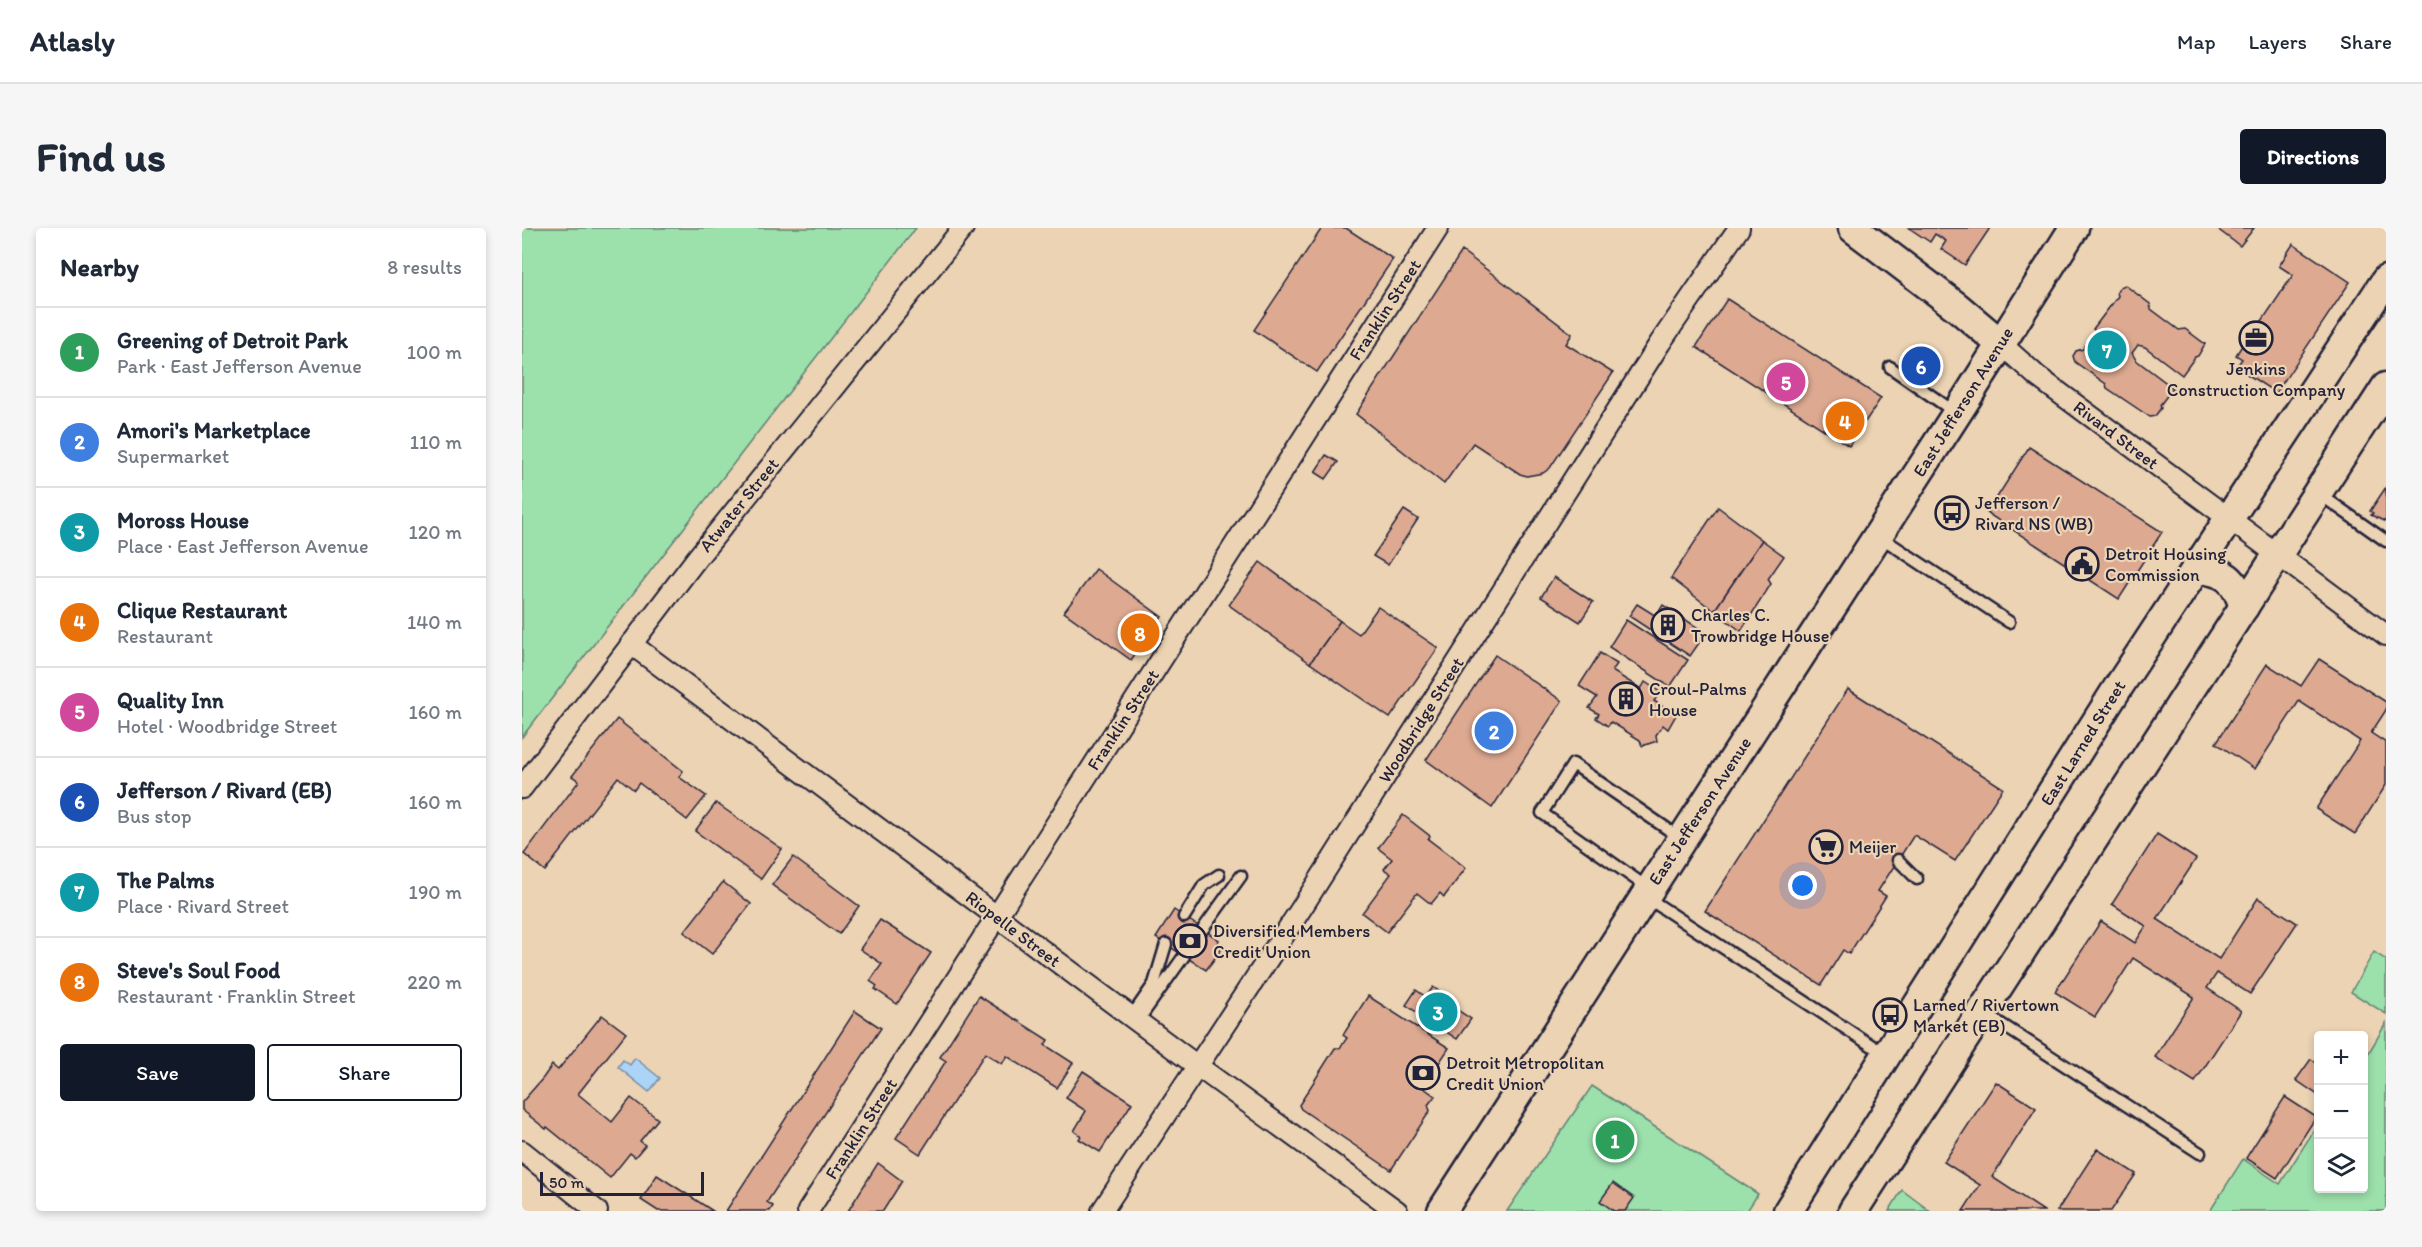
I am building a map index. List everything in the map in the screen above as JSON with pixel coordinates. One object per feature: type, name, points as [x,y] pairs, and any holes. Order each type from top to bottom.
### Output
[{"type":"street","name":"Atwater Street","points":[[522,788],[704,549],[963,228]]},
{"type":"street","name":"Franklin Street","points":[[808,1211],[1438,228]]},
{"type":"street","name":"Woodbridge Street","points":[[1102,1211],[1196,1065],[1299,912],[1660,344],[1739,228]]},
{"type":"street","name":"Rivard Street","points":[[1853,228],[1957,307],[2038,377],[2386,635]]},
{"type":"street","name":"East Jefferson Avenue","points":[[1442,1211],[2074,228]]},
{"type":"street","name":"East Larned Street","points":[[1788,1211],[2116,689],[2386,280]]},
{"type":"street","points":[[1853,1211],[2386,387]]},
{"type":"street","points":[[2196,569],[2213,570],[2229,578],[2239,591],[2244,607]]},
{"type":"street","name":"Riopelle Street","points":[[630,644],[1196,1065],[1397,1211]]},
{"type":"street","points":[[522,1151],[597,1211]]},
{"type":"lane","points":[[1890,367],[1957,413]]},
{"type":"lane","points":[[2318,493],[2386,541]]},
{"type":"lane","points":[[1878,535],[2009,622]]},
{"type":"lane","points":[[1682,839],[1573,764],[1542,813],[1647,892],[1886,1056]]},
{"type":"lane","points":[[1898,860],[1917,879]]},
{"type":"lane","points":[[1184,917],[1204,885],[1219,875]]},
{"type":"lane","points":[[1203,929],[1240,876]]},
{"type":"lane","points":[[1134,1019],[1154,984],[1166,944]]},
{"type":"lane","points":[[1134,1019],[1184,956]]},
{"type":"lane","points":[[1983,1012],[2200,1153]]},
{"type":"green space","points":[[522,228],[916,228],[522,737]]},
{"type":"green space","points":[[2374,952],[2386,960],[2386,1014],[2351,992]]},
{"type":"green space","points":[[2386,1023],[2386,1211],[2210,1211],[2243,1159],[2280,1184],[2314,1130],[2314,1193],[2368,1193],[2368,1054]]},
{"type":"green space","points":[[1592,1086],[1758,1194],[1747,1211],[1507,1211]]},
{"type":"green space","points":[[1902,1190],[1930,1211],[1889,1211]]},
{"type":"water","points":[[635,1058],[660,1078],[649,1092],[618,1067],[623,1060],[630,1065]]},
{"type":"building","points":[[1322,228],[1346,228],[1393,259],[1317,372],[1254,330]]},
{"type":"building","points":[[1909,228],[1990,228],[1965,265],[1941,249],[1946,241],[1935,234],[1930,242]]},
{"type":"building","points":[[2216,228],[2254,228],[2240,246]]},
{"type":"building","points":[[2293,244],[2350,282],[2276,393],[2236,367],[2242,359],[2236,355],[2257,322],[2260,324],[2293,275],[2279,266]]},
{"type":"building","points":[[1462,251],[1572,334],[1566,344],[1613,373],[1550,468],[1543,473],[1527,476],[1520,474],[1473,443],[1444,484],[1356,414]]},
{"type":"building","points":[[2125,285],[2179,330],[2185,329],[2205,344],[2182,375],[2145,347],[2138,345],[2132,353],[2136,360],[2173,388],[2155,416],[2150,417],[2107,388],[2106,384],[2075,362],[2073,356],[2076,351],[2083,349],[2095,331],[2093,329],[2118,296],[2117,292],[2120,287]]},
{"type":"building","points":[[1727,299],[1881,398],[1849,446],[1696,347]]},
{"type":"building","points":[[2029,447],[2162,532],[2119,599],[1987,513]]},
{"type":"building","points":[[1326,455],[1338,462],[1326,479],[1315,472]]},
{"type":"building","points":[[2386,487],[2386,522],[2371,515],[2373,513],[2370,511]]},
{"type":"building","points":[[1718,507],[1762,540],[1714,611],[1671,578]]},
{"type":"building","points":[[1404,510],[1418,519],[1388,565],[1373,556]]},
{"type":"building","points":[[1762,540],[1784,556],[1768,579],[1771,584],[1741,631],[1714,611]]},
{"type":"building","points":[[1260,562],[1340,621],[1310,663],[1229,605]]},
{"type":"building","points":[[1096,569],[1162,617],[1131,660],[1064,612]]},
{"type":"building","points":[[1554,577],[1593,602],[1580,622],[1541,597]]},
{"type":"building","name":"Charles C. Trowbridge House","points":[[1637,604],[1656,616],[1663,605],[1706,633],[1690,656],[1629,616]]},
{"type":"building","points":[[1378,607],[1438,648],[1390,718],[1310,663],[1340,621],[1359,634]]},
{"type":"building","points":[[1626,620],[1688,660],[1670,687],[1609,647]]},
{"type":"building","name":"Croul-Palms House","points":[[1600,653],[1617,664],[1612,671],[1641,689],[1645,682],[1660,692],[1654,701],[1676,715],[1668,729],[1663,725],[1656,735],[1657,741],[1642,746],[1640,740],[1611,722],[1608,726],[1596,718],[1599,714],[1589,708],[1597,697],[1579,686]]},
{"type":"building","points":[[1495,655],[1562,701],[1492,808],[1426,760]]},
{"type":"building","points":[[2319,659],[2386,702],[2386,710],[2371,733],[2386,743],[2386,785],[2355,834],[2316,809],[2360,741],[2299,701],[2255,769],[2216,743],[2267,664],[2301,686]]},
{"type":"building","name":"Meijer","points":[[1848,689],[2003,788],[1955,861],[1914,835],[1878,891],[1886,896],[1849,954],[1843,950],[1821,985],[1705,911]]},
{"type":"building","points":[[617,719],[683,771],[679,777],[706,796],[687,820],[639,783],[634,790],[618,777],[545,871],[524,854],[579,781],[572,776]]},
{"type":"building","points":[[716,803],[782,849],[761,879],[695,831]]},
{"type":"building","points":[[1403,815],[1430,836],[1428,839],[1466,868],[1444,897],[1440,893],[1431,904],[1417,893],[1387,932],[1362,913],[1391,874],[1384,869],[1392,859],[1378,848]]},
{"type":"building","points":[[2157,834],[2196,859],[2157,919],[2219,959],[2258,898],[2297,923],[2250,994],[2217,973],[2207,988],[2241,1011],[2195,1082],[2155,1057],[2194,997],[2133,958],[2095,1017],[2055,992],[2101,921],[2135,943],[2146,926],[2112,904]]},
{"type":"building","points":[[793,857],[859,906],[839,934],[772,885]]},
{"type":"building","points":[[723,882],[751,904],[712,954],[684,932]]},
{"type":"building","name":"Diversified Members Credit Union","points":[[1174,910],[1219,940],[1217,943],[1224,946],[1206,970],[1156,938]]},
{"type":"building","points":[[880,920],[931,953],[897,1004],[875,989],[877,986],[870,981],[882,964],[860,949]]},
{"type":"building","points":[[1433,987],[1447,997],[1444,1001],[1471,1019],[1457,1039],[1406,1005],[1416,990],[1426,997]]},
{"type":"building","points":[[979,996],[1048,1040],[1045,1045],[1073,1063],[1057,1088],[1007,1056],[1002,1064],[985,1053],[920,1154],[896,1138],[946,1061],[940,1057]]},
{"type":"building","points":[[1368,996],[1449,1048],[1433,1072],[1418,1084],[1435,1096],[1428,1105],[1430,1111],[1391,1170],[1301,1109],[1299,1105],[1335,1048],[1340,1048],[1347,1038],[1343,1035]]},
{"type":"building","points":[[855,1011],[881,1028],[767,1202],[773,1206],[770,1211],[726,1211]]},
{"type":"building","points":[[602,1015],[626,1033],[578,1094],[612,1122],[631,1098],[658,1119],[640,1141],[645,1145],[635,1157],[630,1153],[610,1178],[547,1127],[546,1129],[522,1110],[522,1102],[552,1065],[558,1070]]},
{"type":"building","points":[[2311,1059],[2314,1061],[2314,1092],[2296,1080]]},
{"type":"building","points":[[1083,1071],[1132,1103],[1100,1152],[1079,1139],[1081,1136],[1074,1131],[1086,1111],[1066,1098]]},
{"type":"building","points":[[1996,1082],[2036,1108],[1992,1177],[2044,1211],[1963,1211],[1980,1185],[1944,1162]]},
{"type":"building","points":[[2285,1097],[2314,1116],[2314,1120],[2277,1178],[2246,1158]]},
{"type":"building","points":[[2097,1149],[2136,1174],[2111,1211],[2057,1211]]},
{"type":"building","points":[[878,1163],[902,1181],[883,1211],[848,1211]]},
{"type":"building","points":[[657,1175],[713,1211],[658,1211],[641,1200]]},
{"type":"building","points":[[1613,1183],[1634,1198],[1625,1211],[1614,1211],[1600,1201]]},
{"type":"place","name":"Jenkins Construction Company","points":[[2256,338]]},
{"type":"place","name":"The Palms","points":[[2107,350]]},
{"type":"place","name":"Jefferson / Rivard (EB)","points":[[1921,366]]},
{"type":"place","name":"Quality Inn","points":[[1786,382]]},
{"type":"place","name":"Clique Restaurant","points":[[1845,421]]},
{"type":"place","name":"Jefferson / Rivard NS (WB)","points":[[1952,513]]},
{"type":"place","name":"Detroit Housing Commission","points":[[2082,564]]},
{"type":"place","name":"Charles C. Trowbridge House","points":[[1668,625]]},
{"type":"place","name":"Steve's Soul Food","points":[[1140,633]]},
{"type":"place","name":"Croul-Palms House","points":[[1626,699]]},
{"type":"place","name":"Amori's Marketplace","points":[[1494,731]]},
{"type":"place","name":"Meijer","points":[[1826,847]]},
{"type":"place","name":"Diversified Members Credit Union","points":[[1190,941]]},
{"type":"place","name":"Moross House","points":[[1438,1012]]},
{"type":"place","name":"Larned / Rivertown Market (EB)","points":[[1890,1015]]},
{"type":"place","name":"Detroit Metropolitan Credit Union","points":[[1423,1073]]},
{"type":"place","name":"Greening of Detroit Park","points":[[1615,1140]]}]
